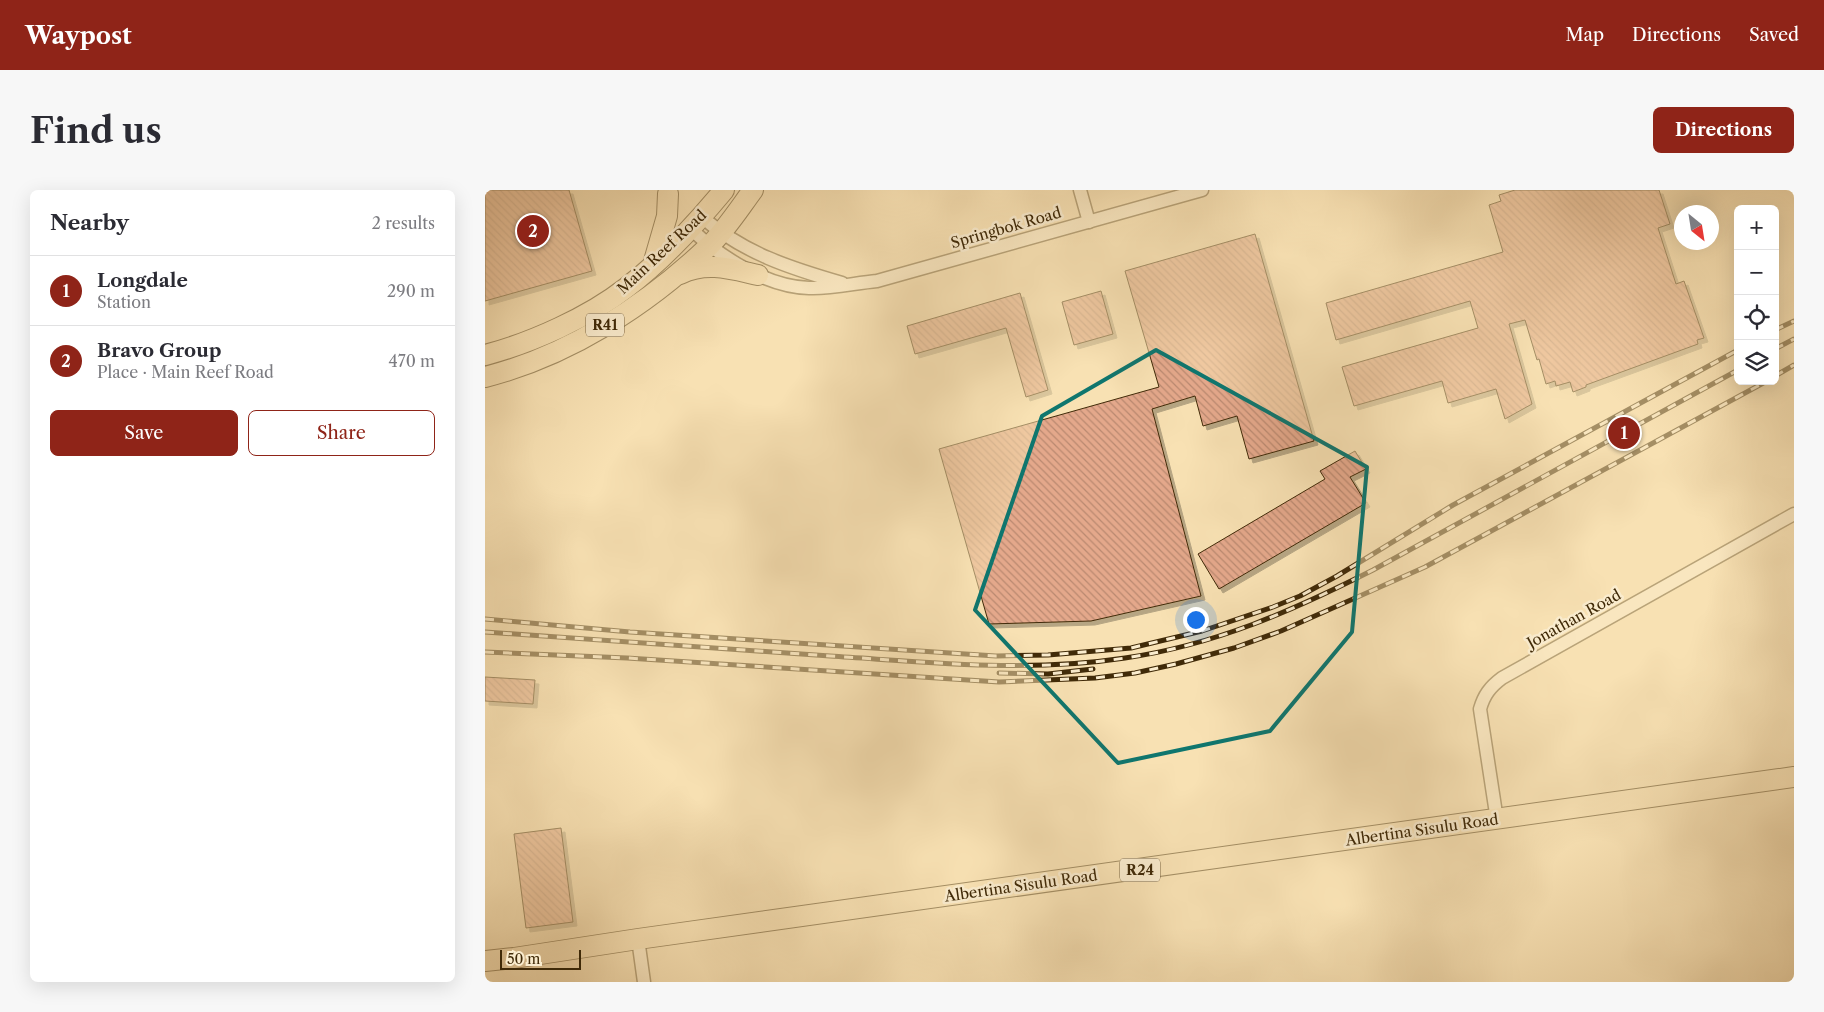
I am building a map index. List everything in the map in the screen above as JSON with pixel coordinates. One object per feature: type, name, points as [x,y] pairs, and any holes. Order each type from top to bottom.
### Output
[{"type":"main road","name":"Main Reef Road","points":[[485,355],[557,328],[592,310],[627,288],[696,223],[724,190]]},
{"type":"main road","name":"Main Reef Road","points":[[485,377],[539,358],[568,345],[633,308],[669,280],[714,240],[753,190]]},
{"type":"main road","points":[[654,263],[667,216],[668,194]]},
{"type":"main road","points":[[669,280],[692,268],[703,266],[759,275]]},
{"type":"main road","name":"Albertina Sisulu Road","points":[[485,961],[532,956],[1794,777]]},
{"type":"street","points":[[1080,190],[1089,222]]},
{"type":"street","name":"Springbok Road","points":[[696,223],[714,240],[759,275],[779,284],[810,288],[877,281],[1202,190]]},
{"type":"street","name":"Springbok Road","points":[[714,240],[770,259],[800,272],[846,284]]},
{"type":"street","name":"Jonathan Road","points":[[1497,820],[1480,709],[1484,697],[1491,686],[1502,678],[1794,514]]},
{"type":"street","points":[[638,940],[644,982]]},
{"type":"highlighted area","points":[[1156,350],[1367,467],[1352,632],[1270,731],[1118,763],[975,610],[1042,416]]},
{"type":"building","points":[[485,190],[569,190],[592,271],[485,301]]},
{"type":"building","points":[[1515,190],[1659,190],[1670,224],[1658,228],[1676,284],[1684,281],[1704,338],[1697,340],[1698,344],[1586,385],[1586,387],[1573,392],[1570,382],[1556,386],[1555,381],[1546,384],[1525,320],[1509,324],[1532,404],[1505,419],[1496,389],[1448,403],[1442,381],[1354,406],[1342,367],[1478,328],[1470,301],[1336,340],[1326,303],[1503,252],[1489,205],[1501,201],[1499,195]]},
{"type":"building","points":[[1255,234],[1314,441],[1249,459],[1237,416],[1203,426],[1195,396],[1152,409],[1201,596],[1091,621],[989,624],[939,449],[1159,387],[1125,271]]},
{"type":"building","points":[[1101,291],[1113,334],[1074,345],[1062,302]]},
{"type":"building","points":[[1020,293],[1048,390],[1026,397],[1006,328],[915,354],[907,326]]},
{"type":"building","points":[[1355,451],[1366,469],[1350,477],[1366,503],[1219,589],[1198,554],[1325,479],[1320,471]]},
{"type":"building","points":[[485,677],[535,680],[533,704],[485,701]]},
{"type":"building","points":[[561,828],[573,922],[526,928],[514,834]]},
{"type":"railway","points":[[1779,328],[1794,321]]},
{"type":"railway","points":[[1779,347],[1794,339]]},
{"type":"railway","points":[[485,619],[630,632],[996,656],[1048,655],[1131,648],[1202,631],[1300,596],[1337,576],[1453,505],[1734,352]]},
{"type":"railway","points":[[1779,374],[1794,365]]},
{"type":"railway","points":[[485,632],[977,665],[1051,665],[1125,658],[1158,652],[1222,635],[1283,612],[1343,585],[1734,372]]},
{"type":"railway","points":[[485,652],[627,658],[999,682],[1095,678],[1135,673],[1234,648],[1281,631],[1425,567],[1760,385]]},
{"type":"railway","points":[[999,673],[1048,674],[1093,669]]},
{"type":"place","name":"Bravo Group","points":[[533,231]]},
{"type":"place","name":"Longdale","points":[[1624,433]]}]
